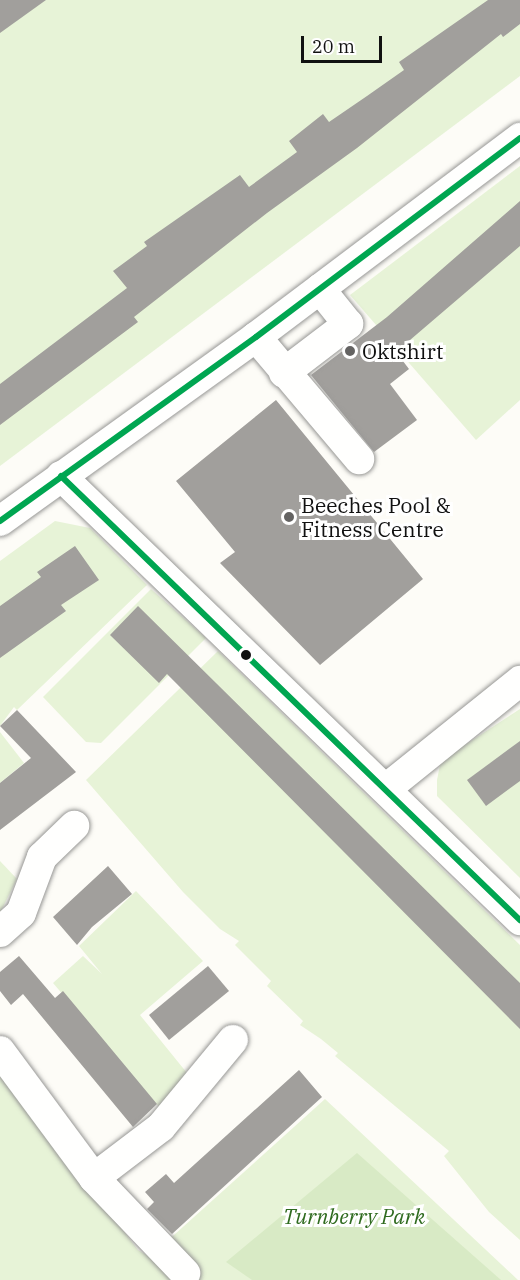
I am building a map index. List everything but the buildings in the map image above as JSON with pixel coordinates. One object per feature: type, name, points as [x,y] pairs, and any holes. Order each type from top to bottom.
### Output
[{"type":"street","points":[[0,521],[256,337],[520,138]]},
{"type":"street","points":[[284,373],[348,324],[320,289]]},
{"type":"street","points":[[256,337],[284,373],[359,459]]},
{"type":"street","points":[[61,476],[387,788],[520,920]]},
{"type":"street","points":[[387,788],[520,681]]},
{"type":"street","points":[[0,932],[21,913],[42,856],[74,826]]},
{"type":"street","points":[[94,1178],[161,1127],[233,1040]]},
{"type":"street","points":[[0,1051],[94,1178],[185,1273]]},
{"type":"green space","points":[[0,0],[520,0],[520,76],[0,466]]},
{"type":"green space","points":[[520,166],[520,400],[476,440],[350,295]]},
{"type":"green space","points":[[55,521],[90,528],[147,585],[17,710],[14,707],[0,726],[0,561]]},
{"type":"green space","points":[[151,589],[206,638],[101,743],[86,742],[43,697]]},
{"type":"green space","points":[[218,651],[520,945],[520,1240],[489,1212],[444,1156],[449,1151],[335,1056],[338,1053],[300,1025],[303,1021],[267,986],[271,981],[235,945],[239,941],[220,929],[183,892],[86,780]]},
{"type":"green space","points":[[520,709],[520,878],[437,796],[437,780],[440,765],[448,756]]},
{"type":"green space","points":[[0,732],[24,763],[0,783]]},
{"type":"green space","points":[[0,861],[17,879],[0,913]]},
{"type":"green space","points":[[136,891],[203,961],[140,1015],[187,1073],[160,1108],[53,983],[83,956],[102,974],[79,946]]},
{"type":"green space","name":"Turnberry Park","points":[[0,1068],[138,1250],[182,1276],[164,1244],[325,1099],[518,1280],[0,1280]]},
{"type":"green space","points":[[357,1153],[501,1280],[252,1280],[226,1262]]},
{"type":"transit line","points":[[0,521],[256,337],[520,138]]},
{"type":"transit line","points":[[61,476],[520,920]]},
{"type":"place","name":"Oktshirt","points":[[350,351]]},
{"type":"place","name":"Beeches Pool & Fitness Centre","points":[[289,517]]}]
